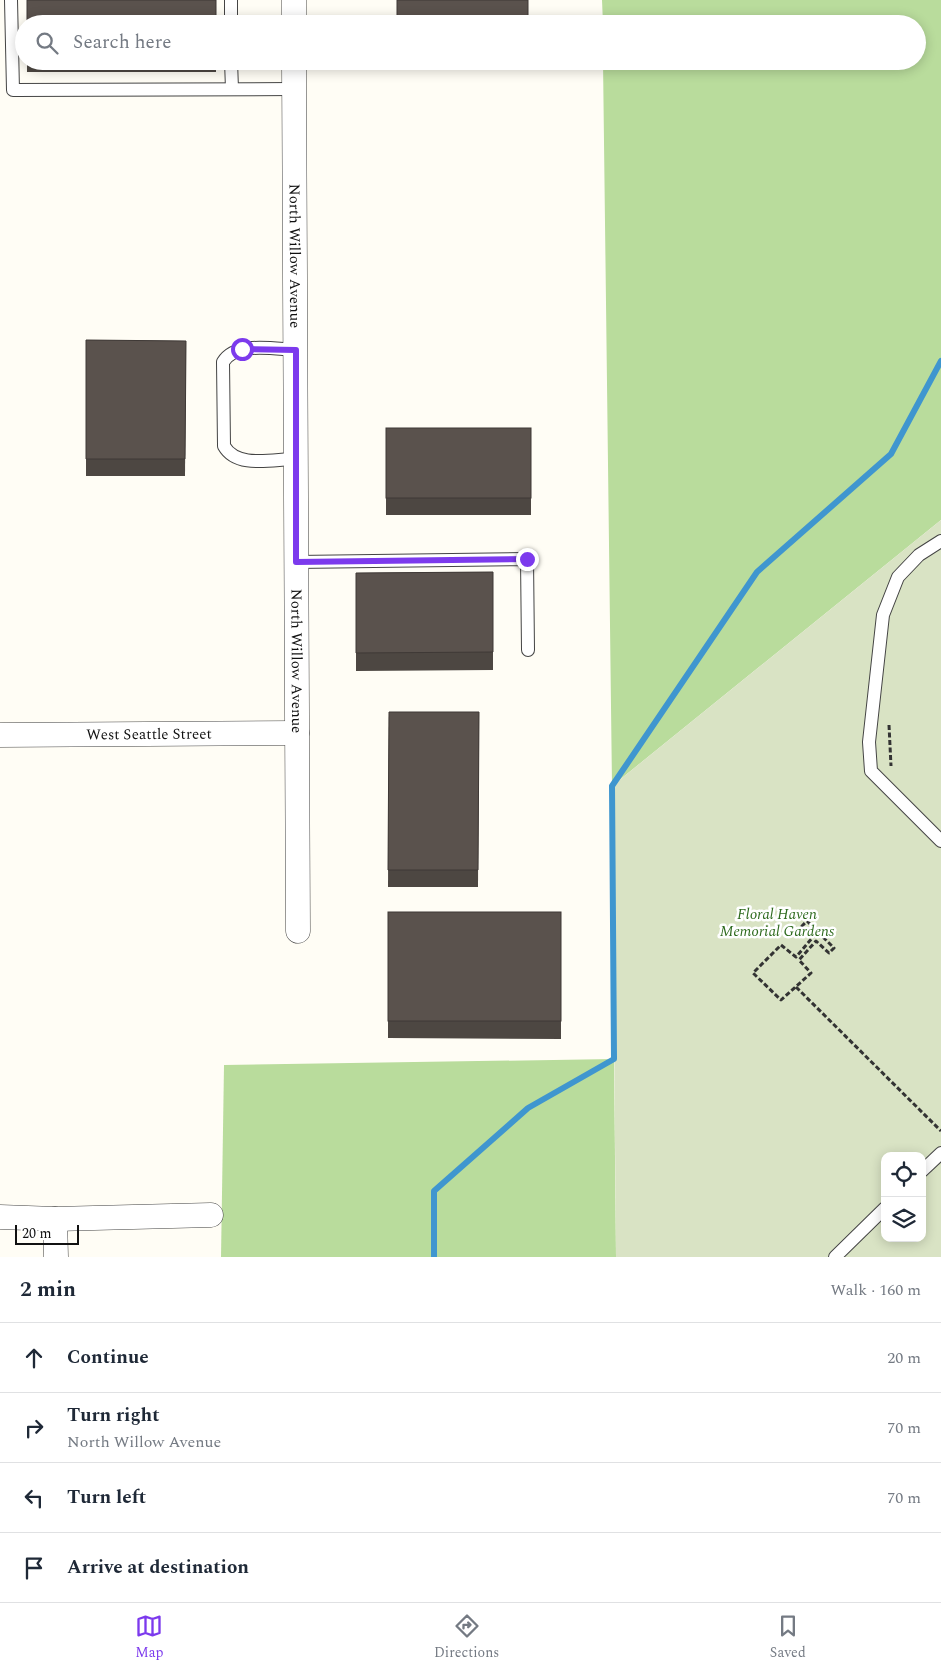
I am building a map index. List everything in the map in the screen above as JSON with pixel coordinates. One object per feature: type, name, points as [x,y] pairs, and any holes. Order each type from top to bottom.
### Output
[{"type":"street","points":[[294,0],[294,15]]},
{"type":"street","name":"North Willow Avenue","points":[[294,70],[298,930]]},
{"type":"street","name":"West Seattle Street","points":[[0,735],[297,733]]},
{"type":"street","points":[[0,1217],[55,1219],[211,1215]]},
{"type":"street","points":[[55,1219],[56,1257]]},
{"type":"lane","points":[[12,0],[13,90],[294,89]]},
{"type":"lane","points":[[231,0],[231,15]]},
{"type":"lane","points":[[232,70],[232,89]]},
{"type":"lane","points":[[296,350],[242,349],[227,356],[223,362],[224,446],[228,453],[240,460],[296,459]]},
{"type":"lane","points":[[941,541],[918,555],[898,577],[883,615],[869,742],[872,771],[941,841]]},
{"type":"lane","points":[[296,562],[527,559],[528,650]]},
{"type":"lane","points":[[926,1167],[941,1153]]},
{"type":"lane","points":[[835,1257],[881,1212]]},
{"type":"path","points":[[886,720],[890,726],[891,770]]},
{"type":"path","points":[[807,921],[834,948],[829,953],[816,941],[799,960],[811,973],[796,987],[781,1000],[753,973],[781,945],[796,957],[813,937],[802,926],[807,921]]},
{"type":"path","points":[[796,987],[941,1130]]},
{"type":"green space","points":[[602,0],[941,0],[941,520],[612,786],[603,70],[926,70],[926,15],[603,15]]},
{"type":"green space","name":"Floral Haven Memorial Gardens","points":[[941,520],[941,1257],[616,1257],[612,786]]},
{"type":"green space","points":[[614,1059],[616,1257],[221,1257],[224,1065]]},
{"type":"building","points":[[27,0],[216,0],[216,15],[27,15]]},
{"type":"building","points":[[397,0],[528,0],[528,15],[397,15]]},
{"type":"building","points":[[86,340],[186,341],[185,459],[86,459]]},
{"type":"building","points":[[386,428],[531,428],[531,498],[386,498]]},
{"type":"building","points":[[493,572],[493,652],[356,653],[356,573]]},
{"type":"building","points":[[389,712],[479,712],[478,870],[388,870]]},
{"type":"building","points":[[388,912],[561,912],[561,1021],[388,1021]]},
{"type":"waterway","points":[[434,1257],[434,1191],[528,1108],[614,1059],[612,786],[757,572],[891,454],[941,361]]},
{"type":"route","points":[[242,349],[296,350],[296,562],[527,559]]}]
